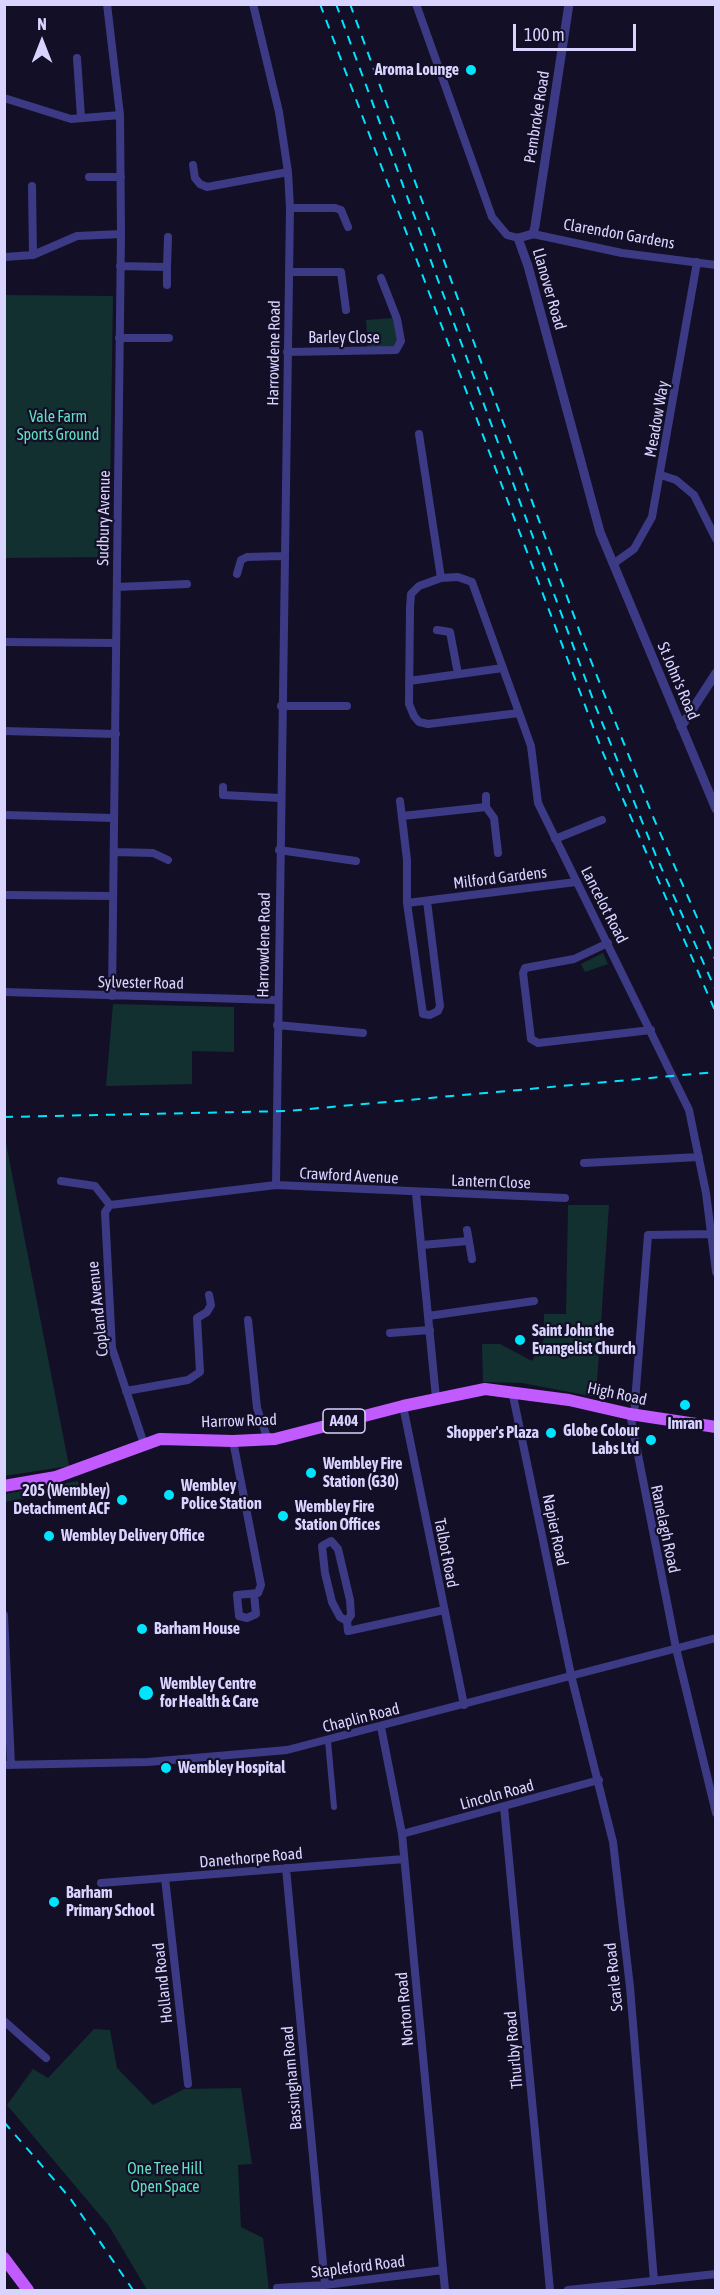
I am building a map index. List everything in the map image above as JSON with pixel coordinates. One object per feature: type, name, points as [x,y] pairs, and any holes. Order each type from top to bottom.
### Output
[{"type":"main road","name":"Harrow Road","points":[[4,1486],[56,1477],[144,1444],[175,1438],[233,1442],[268,1440],[436,1398],[485,1389],[512,1391]]},
{"type":"main road","name":"High Road","points":[[512,1391],[716,1427]]},
{"type":"main road","points":[[4,2258],[28,2290]]},
{"type":"street","name":"Sudbury Avenue","points":[[107,4],[120,115],[121,177],[112,996]]},
{"type":"street","name":"Harrowdene Road","points":[[254,4],[279,112],[288,172],[290,208],[276,1000],[276,1185]]},
{"type":"street","name":"Llanover Road","points":[[416,4],[492,217],[507,235],[518,238],[528,266],[600,532],[613,564]]},
{"type":"street","name":"Pembroke Road","points":[[533,234],[569,4]]},
{"type":"street","points":[[77,58],[81,117]]},
{"type":"street","points":[[4,98],[71,119],[120,115]]},
{"type":"street","points":[[194,165],[195,178],[207,187],[288,172]]},
{"type":"street","points":[[89,177],[121,177]]},
{"type":"street","points":[[32,186],[33,255]]},
{"type":"street","points":[[290,208],[335,208],[340,210],[348,227]]},
{"type":"street","points":[[4,257],[33,255],[77,236],[121,234]]},
{"type":"street","name":"Clarendon Gardens","points":[[518,238],[533,234],[622,253],[716,265]]},
{"type":"street","points":[[167,285],[168,237]]},
{"type":"street","name":"Meadow Way","points":[[613,564],[634,549],[644,535],[652,517],[697,262]]},
{"type":"street","points":[[120,266],[167,267]]},
{"type":"street","points":[[289,273],[341,273],[346,310]]},
{"type":"street","name":"Barley Close","points":[[287,352],[396,350],[401,341],[397,319],[381,278]]},
{"type":"street","points":[[119,338],[169,338]]},
{"type":"street","points":[[419,434],[441,578],[419,586],[411,594],[409,704],[419,722],[428,724],[519,712]]},
{"type":"street","points":[[661,475],[676,480],[694,495],[716,539]]},
{"type":"street","points":[[237,574],[241,560],[247,557],[283,556]]},
{"type":"street","name":"St John's Road","points":[[613,564],[716,809]]},
{"type":"street","name":"Lancelot Road","points":[[441,578],[458,578],[472,582],[531,746],[538,803],[689,1110],[712,1234],[716,1272]]},
{"type":"street","points":[[117,587],[187,584]]},
{"type":"street","points":[[437,630],[450,632],[458,674]]},
{"type":"street","points":[[4,642],[116,643]]},
{"type":"street","points":[[410,681],[503,668]]},
{"type":"street","points":[[681,727],[716,673]]},
{"type":"street","points":[[281,706],[347,706]]},
{"type":"street","points":[[4,731],[116,734]]},
{"type":"street","points":[[223,795],[280,798]]},
{"type":"street","points":[[486,796],[486,807],[494,818],[498,854]]},
{"type":"street","points":[[400,801],[407,903],[423,1014],[430,1015],[438,1011],[440,1006],[427,900]]},
{"type":"street","points":[[402,816],[486,807]]},
{"type":"street","points":[[4,815],[114,818]]},
{"type":"street","points":[[555,839],[602,820]]},
{"type":"street","points":[[279,850],[356,861]]},
{"type":"street","points":[[114,852],[153,853],[168,860]]},
{"type":"street","name":"Milford Gardens","points":[[407,903],[576,882]]},
{"type":"street","points":[[4,895],[113,896]]},
{"type":"street","points":[[608,943],[574,959],[525,968],[523,973],[531,1039],[538,1043],[651,1030]]},
{"type":"street","name":"Sylvester Road","points":[[4,992],[276,1000]]},
{"type":"street","points":[[277,1025],[363,1033]]},
{"type":"street","points":[[584,1163],[699,1157]]},
{"type":"street","points":[[61,1181],[95,1186],[110,1205]]},
{"type":"street","name":"Crawford Avenue","points":[[110,1205],[276,1185],[416,1193],[436,1398]]},
{"type":"street","name":"Lantern Close","points":[[416,1193],[565,1198]]},
{"type":"street","name":"Copland Avenue","points":[[110,1205],[105,1212],[112,1348],[144,1444]]},
{"type":"street","points":[[467,1230],[472,1259]]},
{"type":"street","name":"Ranelagh Road","points":[[712,1234],[648,1235],[632,1414],[676,1648],[716,1813]]},
{"type":"street","points":[[422,1245],[468,1241]]},
{"type":"street","points":[[126,1391],[188,1380],[200,1372],[196,1318],[207,1312],[211,1305],[209,1295]]},
{"type":"street","points":[[428,1316],[534,1301]]},
{"type":"street","points":[[248,1320],[257,1408],[268,1440]]},
{"type":"street","points":[[390,1334],[430,1330]]},
{"type":"street","name":"Napier Road","points":[[512,1391],[571,1675]]},
{"type":"street","name":"Talbot Road","points":[[403,1406],[464,1705]]},
{"type":"street","points":[[233,1442],[261,1585],[258,1593],[254,1594]]},
{"type":"street","points":[[347,1621],[340,1617],[332,1602],[325,1573],[322,1546],[331,1541],[338,1549],[350,1600],[351,1615],[347,1621],[348,1631],[444,1610]]},
{"type":"street","points":[[4,1615],[8,1765]]},
{"type":"street","name":"Chaplin Road","points":[[8,1765],[75,1765],[232,1756],[287,1750],[716,1638]]},
{"type":"street","name":"Scarle Road","points":[[571,1675],[613,1842],[630,1987],[654,2281]]},
{"type":"street","name":"Norton Road","points":[[381,1727],[402,1834],[445,2290]]},
{"type":"street","points":[[328,1741],[334,1807]]},
{"type":"street","name":"Lincoln Road","points":[[402,1834],[599,1780]]},
{"type":"street","name":"Thurlby Road","points":[[504,1807],[550,2290]]},
{"type":"street","name":"Danethorpe Road","points":[[101,1883],[404,1859]]},
{"type":"street","name":"Bassingham Road","points":[[286,1868],[326,2285]]},
{"type":"street","name":"Holland Road","points":[[165,1878],[188,2084]]},
{"type":"street","points":[[4,2021],[46,2058]]},
{"type":"street","name":"Stapleford Road","points":[[282,2289],[443,2270]]},
{"type":"street","points":[[568,2290],[716,2274]]},
{"type":"green space","name":"Vale Farm Sports Ground","points":[[5,295],[113,296],[109,557],[5,558]]},
{"type":"green space","points":[[394,318],[399,338],[394,348],[367,348],[367,336],[372,335],[367,335],[366,320]]},
{"type":"green space","points":[[603,953],[608,964],[585,972],[581,964]]},
{"type":"green space","points":[[113,1004],[234,1007],[234,1052],[192,1051],[192,1084],[106,1086]]},
{"type":"green space","points":[[5,1138],[69,1466],[4,1476]]},
{"type":"green space","points":[[568,1205],[609,1205],[596,1397],[522,1383],[483,1382],[482,1344],[500,1344],[532,1361],[544,1339],[544,1314],[566,1314]]},
{"type":"green space","points":[[78,1481],[79,1487],[5,1502],[5,1494]]},
{"type":"green space","name":"One Tree Hill Open Space","points":[[94,2029],[110,2030],[117,2068],[153,2105],[184,2089],[241,2088],[252,2164],[238,2165],[241,2227],[263,2238],[269,2290],[147,2290],[109,2226],[7,2105],[33,2069],[48,2078]]},
{"type":"railway","points":[[320,4],[603,753],[716,1013]]},
{"type":"railway","points":[[336,4],[595,705],[656,856],[716,991]]},
{"type":"railway","points":[[350,4],[585,646],[654,819],[716,961]]},
{"type":"railway","points":[[4,1117],[287,1111],[716,1072]]},
{"type":"railway","points":[[4,2122],[70,2198],[133,2290]]},
{"type":"place","name":"Aroma Lounge","points":[[471,70]]},
{"type":"place","name":"Saint John the Evangelist Church","points":[[520,1340]]},
{"type":"place","name":"Imran","points":[[685,1405]]},
{"type":"place","name":"Shopper's Plaza","points":[[551,1433]]},
{"type":"place","name":"Globe Colour Labs Ltd","points":[[651,1440]]},
{"type":"place","name":"Wembley Fire Station (G30)","points":[[311,1473]]},
{"type":"place","name":"Wembley Police Station","points":[[169,1495]]},
{"type":"place","name":"205 (Wembley) Detachment ACF","points":[[122,1500]]},
{"type":"place","name":"Wembley Fire Station Offices","points":[[283,1516]]},
{"type":"place","name":"Wembley Delivery Office","points":[[49,1536]]},
{"type":"place","name":"Barham House","points":[[142,1629]]},
{"type":"place","name":"Wembley Centre for Health & Care","points":[[146,1693]]},
{"type":"place","name":"Wembley Hospital","points":[[166,1768]]},
{"type":"place","name":"Barham Primary School","points":[[54,1902]]}]
